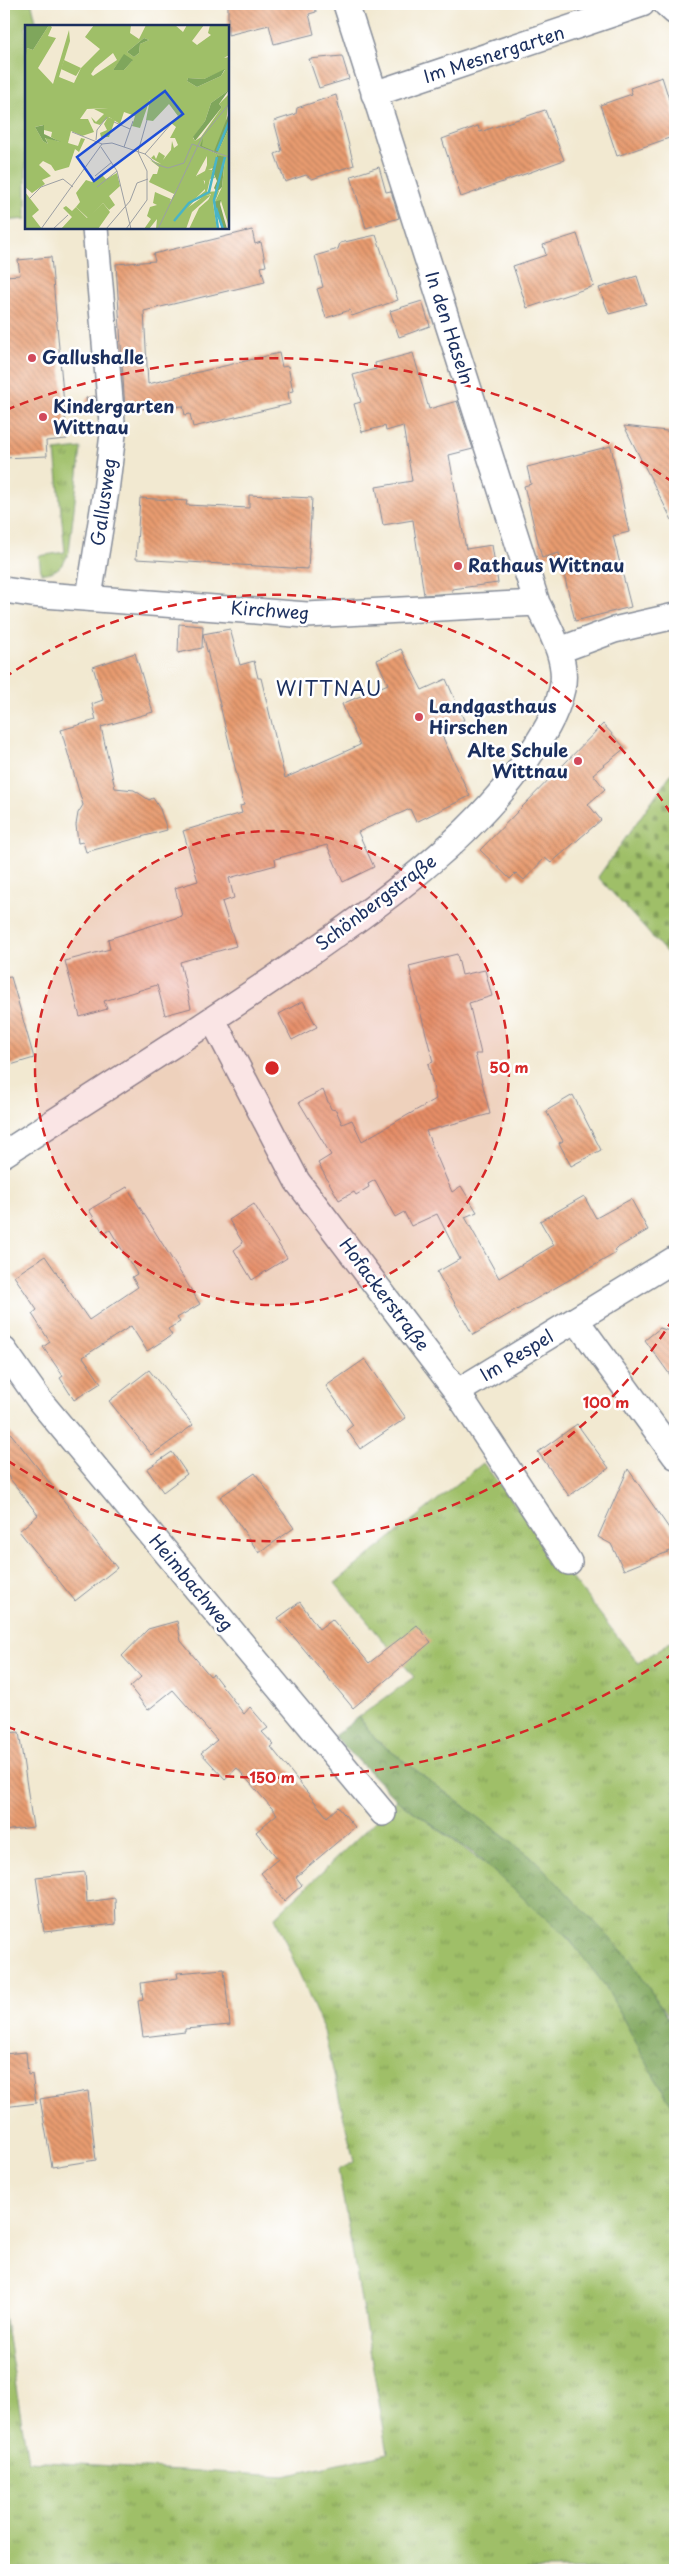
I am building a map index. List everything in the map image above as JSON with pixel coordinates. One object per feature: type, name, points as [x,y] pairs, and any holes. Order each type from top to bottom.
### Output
[{"type":"street","name":"In den Haseln","points":[[346,4],[537,603],[560,650]]},
{"type":"street","name":"Im Mesnergarten","points":[[374,94],[642,4]]},
{"type":"street","points":[[666,4],[675,12]]},
{"type":"street","name":"Gallusweg","points":[[89,597],[113,434],[95,229]]},
{"type":"street","name":"Kirchweg","points":[[4,590],[31,594],[307,615],[537,603]]},
{"type":"street","points":[[560,650],[614,630],[675,616]]},
{"type":"street","name":"Schönbergstraße","points":[[4,1154],[213,1020],[374,906],[450,847],[504,791],[550,726],[563,687],[560,650]]},
{"type":"street","name":"Hofackerstraße","points":[[213,1020],[298,1181],[457,1392],[569,1562]]},
{"type":"street","name":"Im Respel","points":[[457,1392],[675,1259]]},
{"type":"street","points":[[576,1320],[675,1456]]},
{"type":"street","name":"Heimbachweg","points":[[4,1350],[40,1401],[383,1813]]},
{"type":"green space","points":[[4,4],[32,4],[37,25],[25,25],[25,219],[4,221]]},
{"type":"green space","points":[[81,448],[69,552],[59,568],[51,572],[41,573],[39,556],[65,552],[55,451]]},
{"type":"green space","points":[[675,768],[675,962],[598,877]]},
{"type":"green space","points":[[483,1463],[638,1663],[675,1639],[675,2028],[669,2015],[536,1861],[376,1740],[359,1717],[414,1677],[335,1583]]},
{"type":"green space","points":[[359,1717],[376,1740],[536,1861],[629,1958],[675,2028],[675,2110],[654,2076],[606,1987],[569,1939],[473,1853],[397,1800],[334,1736]]},
{"type":"green space","points":[[397,1800],[482,1862],[538,1909],[564,1934],[606,1987],[675,2110],[675,2570],[4,2570],[4,2313],[28,2461],[284,2476],[388,2453],[338,2170],[354,2162],[324,2031],[275,1917]]},
{"type":"building","points":[[228,4],[315,4],[316,12],[309,14],[314,34],[274,44],[269,25],[229,35]]},
{"type":"building","points":[[342,56],[349,79],[319,88],[309,59]]},
{"type":"building","points":[[662,77],[675,118],[675,136],[617,156],[600,105],[632,94],[630,88]]},
{"type":"building","points":[[336,95],[354,165],[312,179],[306,175],[285,182],[275,154],[282,151],[274,121],[296,114],[297,108]]},
{"type":"building","points":[[545,110],[564,160],[461,197],[442,139],[478,126],[480,132]]},
{"type":"building","points":[[379,167],[386,192],[391,191],[399,218],[366,228],[351,176]]},
{"type":"building","points":[[252,230],[255,244],[261,242],[266,266],[261,267],[265,282],[144,311],[148,384],[279,353],[282,367],[288,366],[293,391],[288,392],[290,404],[193,427],[190,414],[185,415],[183,406],[125,410],[116,264],[155,261],[153,254]]},
{"type":"building","points":[[577,234],[594,286],[527,308],[513,266],[546,255],[543,245]]},
{"type":"building","points":[[376,235],[398,300],[352,316],[350,310],[326,318],[317,289],[323,287],[315,256],[338,249],[340,243]]},
{"type":"building","name":"Gallushalle","points":[[51,257],[67,439],[46,441],[47,456],[4,458],[4,276],[20,275],[18,260]]},
{"type":"building","points":[[637,276],[646,304],[609,314],[599,288]]},
{"type":"building","points":[[422,301],[430,326],[399,337],[390,311]]},
{"type":"building","points":[[413,353],[429,409],[457,401],[473,449],[449,455],[466,549],[492,545],[498,583],[452,589],[452,593],[424,595],[413,520],[383,525],[376,487],[412,481],[403,426],[386,431],[385,426],[362,432],[354,404],[361,402],[353,375],[376,369],[375,363]]},
{"type":"building","points":[[95,396],[97,412],[88,412],[86,398]]},
{"type":"building","points":[[624,426],[675,432],[675,526]]},
{"type":"building","points":[[611,446],[629,532],[613,536],[631,607],[575,621],[559,553],[542,558],[524,486],[531,484],[527,467]]},
{"type":"building","points":[[249,495],[312,498],[308,569],[136,559],[140,498],[187,501],[186,505],[249,508]]},
{"type":"building","points":[[179,624],[203,626],[202,648],[178,653]]},
{"type":"building","points":[[230,629],[240,665],[254,661],[258,678],[261,678],[285,778],[360,745],[342,704],[388,684],[377,660],[401,649],[422,690],[446,679],[464,720],[439,729],[470,796],[416,822],[410,809],[358,832],[374,867],[343,882],[327,845],[275,859],[276,865],[229,878],[234,898],[222,902],[236,946],[180,962],[191,1008],[165,1015],[157,985],[104,1001],[107,1009],[80,1017],[65,961],[110,949],[108,939],[182,916],[175,888],[198,881],[183,831],[242,813],[240,806],[244,805],[203,634]]},
{"type":"building","points":[[135,653],[153,712],[101,727],[115,788],[134,790],[149,800],[153,798],[160,809],[167,830],[86,852],[83,842],[78,843],[76,825],[78,813],[83,805],[61,730],[96,720],[92,704],[103,700],[93,667]]},
{"type":"building","points":[[603,724],[625,748],[593,774],[605,789],[588,804],[601,820],[551,863],[545,858],[524,880],[516,873],[510,879],[480,850]]},
{"type":"building","points":[[457,954],[462,975],[485,970],[492,996],[469,1003],[481,1054],[475,1054],[490,1114],[426,1131],[452,1192],[461,1186],[477,1212],[465,1217],[499,1278],[554,1245],[540,1221],[584,1196],[596,1218],[631,1199],[648,1230],[614,1250],[616,1253],[473,1335],[437,1272],[460,1259],[437,1214],[411,1226],[404,1212],[395,1217],[375,1180],[368,1184],[369,1187],[356,1195],[354,1192],[339,1200],[318,1163],[331,1155],[299,1102],[323,1090],[331,1109],[336,1110],[342,1124],[352,1120],[362,1141],[436,1099],[428,1064],[433,1062],[409,966]]},
{"type":"building","points":[[11,977],[34,1058],[4,1067],[4,978]]},
{"type":"building","points":[[303,1001],[317,1027],[292,1040],[279,1014]]},
{"type":"building","points":[[573,1095],[601,1150],[571,1166],[559,1143],[563,1141],[546,1111]]},
{"type":"building","points":[[127,1187],[200,1304],[177,1318],[180,1322],[168,1329],[172,1335],[147,1351],[131,1326],[83,1357],[101,1383],[74,1400],[60,1378],[63,1376],[43,1347],[50,1342],[32,1314],[37,1310],[14,1276],[45,1256],[89,1320],[138,1287],[132,1277],[137,1274],[110,1230],[104,1234],[89,1210]]},
{"type":"building","points":[[254,1204],[287,1258],[252,1280],[234,1250],[243,1243],[229,1220]]},
{"type":"building","points":[[660,1328],[675,1333],[675,1382],[645,1340]]},
{"type":"building","points":[[365,1359],[406,1418],[360,1449],[347,1430],[353,1425],[326,1386]]},
{"type":"building","points":[[149,1370],[193,1425],[152,1455],[109,1401]]},
{"type":"building","points":[[577,1424],[609,1468],[569,1496],[538,1452]]},
{"type":"building","points":[[4,1425],[117,1568],[75,1601],[19,1531],[38,1515],[4,1471]]},
{"type":"building","points":[[172,1452],[187,1474],[163,1492],[147,1469]]},
{"type":"building","points":[[628,1469],[675,1537],[675,1549],[624,1570],[611,1544],[598,1537]]},
{"type":"building","points":[[255,1473],[294,1528],[259,1553],[220,1497]]},
{"type":"building","points":[[300,1602],[319,1629],[332,1619],[369,1663],[417,1625],[431,1642],[353,1708],[278,1618]]},
{"type":"building","points":[[177,1621],[181,1641],[210,1676],[213,1674],[244,1714],[250,1707],[268,1728],[262,1732],[274,1745],[271,1747],[327,1817],[338,1807],[355,1827],[296,1877],[302,1885],[284,1901],[261,1873],[278,1859],[256,1832],[277,1814],[237,1768],[225,1779],[201,1753],[217,1740],[173,1690],[148,1710],[130,1687],[141,1677],[122,1656],[148,1629]]},
{"type":"building","points":[[19,1732],[33,1827],[4,1831],[4,1733]]},
{"type":"building","points":[[85,1872],[87,1902],[115,1898],[116,1924],[44,1932],[36,1877]]},
{"type":"building","points":[[224,1969],[230,2025],[185,2029],[185,2032],[143,2037],[138,2001],[143,2000],[141,1983],[178,1978],[177,1973]]},
{"type":"building","points":[[26,2052],[28,2075],[32,2074],[36,2103],[4,2107],[4,2054]]},
{"type":"building","points":[[88,2091],[96,2160],[52,2167],[40,2099]]},
{"type":"place","name":"Gallushalle","points":[[32,358]]},
{"type":"place","name":"Kindergarten Wittnau","points":[[43,417]]},
{"type":"place","name":"Rathaus Wittnau","points":[[458,566]]},
{"type":"place","name":"Landgasthaus Hirschen","points":[[419,717]]},
{"type":"place","name":"Alte Schule Wittnau","points":[[578,761]]},
{"type":"district","name":"WITTNAU","points":[[329,689]]}]
